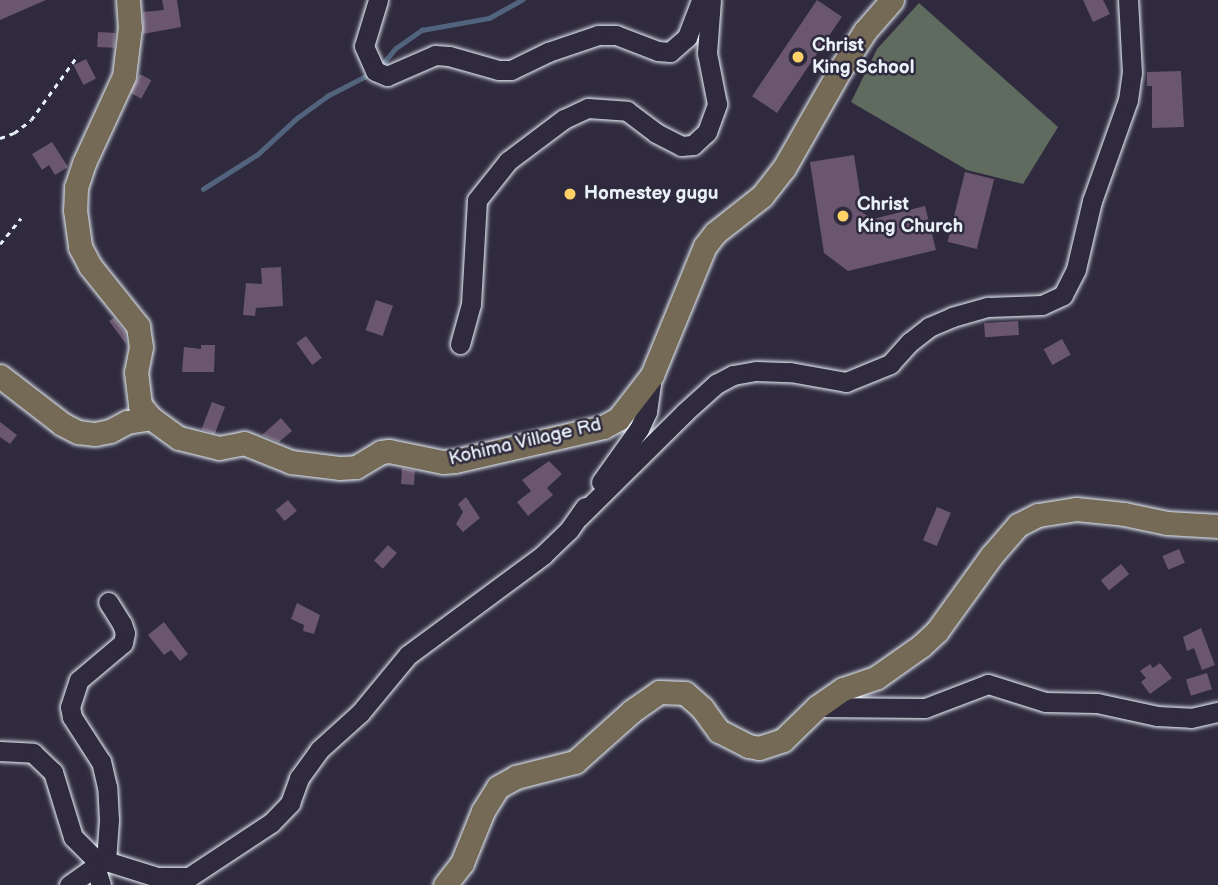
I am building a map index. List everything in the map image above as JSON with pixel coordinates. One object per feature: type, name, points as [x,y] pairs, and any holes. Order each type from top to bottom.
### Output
[{"type":"main road","name":"Kohima Village Rd","points":[[128,0],[130,27],[124,76],[84,163],[76,187],[75,219],[80,247],[90,266],[138,326],[141,347],[137,384],[141,405],[151,418],[179,439],[219,448],[244,443],[291,462],[339,468],[356,467],[381,452],[389,451],[443,462],[455,461],[603,427],[618,418],[652,375],[705,246],[715,233],[762,196],[784,168],[865,31],[892,0]]},
{"type":"main road","points":[[0,376],[62,424],[78,432],[95,434],[110,431],[127,422],[151,418]]},
{"type":"main road","points":[[445,885],[463,863],[484,811],[498,787],[516,777],[575,762],[632,711],[659,692],[685,693],[702,708],[719,731],[748,746],[758,747],[783,740],[817,707],[843,689],[877,677],[921,646],[937,631],[992,555],[1018,525],[1038,514],[1076,509],[1124,514],[1167,523],[1218,527]]},
{"type":"street","points":[[378,0],[364,46],[375,71],[387,76],[435,55],[449,56],[498,70],[511,69],[548,52],[598,35],[616,35],[658,51],[670,52],[687,37],[701,0]]},
{"type":"street","points":[[460,344],[471,303],[477,200],[508,161],[564,119],[589,108],[627,111],[656,133],[681,146],[693,145],[707,132],[718,104],[707,53],[711,0]]},
{"type":"street","points":[[69,885],[100,869],[158,877],[189,877],[271,822],[290,803],[299,778],[319,750],[360,713],[408,655],[543,555],[716,384],[733,375],[756,371],[790,372],[846,382],[890,364],[929,327],[952,317],[988,307],[1042,305],[1063,295],[1076,269],[1092,201],[1128,100],[1132,73],[1128,0]]},
{"type":"street","points":[[579,517],[639,429],[647,412],[652,375]]},
{"type":"street","points":[[100,869],[109,820],[107,787],[101,762],[72,717],[70,707],[79,680],[123,643],[125,633],[122,624],[108,602]]},
{"type":"street","points":[[817,707],[925,708],[988,684],[1045,702],[1097,703],[1157,716],[1191,718],[1218,712]]},
{"type":"street","points":[[0,751],[33,753],[53,772],[73,837],[100,869]]},
{"type":"path","points":[[0,138],[14,133],[31,120],[78,55]]},
{"type":"path","points":[[0,244],[21,218]]},
{"type":"green space","points":[[919,3],[1058,127],[1023,184],[967,170],[851,102],[877,49]]},
{"type":"building","points":[[0,0],[46,0],[0,20]]},
{"type":"building","points":[[162,0],[177,0],[181,27],[143,34],[143,12],[164,10]]},
{"type":"building","name":"Christ King School","points":[[817,0],[842,17],[777,113],[752,96]]},
{"type":"building","points":[[1083,0],[1103,0],[1110,14],[1093,22]]},
{"type":"building","points":[[98,32],[115,33],[114,48],[97,47]]},
{"type":"building","points":[[86,59],[96,79],[84,85],[74,65]]},
{"type":"building","points":[[1181,71],[1184,127],[1152,128],[1152,86],[1147,86],[1147,72]]},
{"type":"building","points":[[140,74],[151,80],[141,99],[130,92]]},
{"type":"building","points":[[52,142],[68,167],[55,175],[49,165],[42,170],[32,154]]},
{"type":"building","name":"Christ King Church","points":[[854,155],[863,213],[873,219],[925,206],[936,250],[848,271],[824,253],[810,162]]},
{"type":"building","points":[[965,172],[994,179],[977,249],[948,242]]},
{"type":"building","points":[[281,267],[283,306],[256,308],[255,316],[243,315],[246,283],[262,284],[261,268]]},
{"type":"building","points":[[376,300],[393,306],[383,336],[366,330]]},
{"type":"building","points":[[114,318],[125,332],[126,344],[109,321]]},
{"type":"building","points":[[1018,321],[1019,335],[985,337],[984,323]]},
{"type":"building","points":[[306,336],[322,358],[312,365],[296,343]]},
{"type":"building","points":[[1062,339],[1071,355],[1052,365],[1044,349]]},
{"type":"building","points":[[201,345],[215,345],[214,372],[182,372],[184,347],[201,349]]},
{"type":"building","points":[[212,402],[225,407],[215,434],[202,429]]},
{"type":"building","points":[[281,418],[292,431],[279,442],[262,435]]},
{"type":"building","points":[[0,422],[17,435],[10,444],[0,437]]},
{"type":"building","points":[[549,461],[562,474],[547,488],[553,495],[528,516],[517,502],[531,491],[522,480]]},
{"type":"building","points":[[402,468],[415,471],[414,485],[401,484]]},
{"type":"building","points":[[466,497],[480,518],[463,532],[456,524],[463,512],[458,504]]},
{"type":"building","points":[[288,500],[297,511],[284,521],[276,510]]},
{"type":"building","points":[[937,507],[951,513],[937,546],[923,540]]},
{"type":"building","points":[[388,545],[397,553],[383,569],[374,561]]},
{"type":"building","points":[[1179,549],[1185,563],[1168,570],[1162,556]]},
{"type":"building","points":[[1121,564],[1129,574],[1109,590],[1101,580]]},
{"type":"building","points":[[297,603],[320,615],[314,634],[303,631],[304,625],[291,619]]},
{"type":"building","points":[[164,622],[188,654],[180,661],[171,650],[164,655],[148,635]]},
{"type":"building","points":[[1201,628],[1215,665],[1202,670],[1194,648],[1187,651],[1183,637]]},
{"type":"building","points":[[1160,663],[1172,678],[1150,694],[1141,682],[1146,678],[1140,671],[1150,664],[1153,668]]},
{"type":"building","points":[[1207,673],[1212,689],[1191,696],[1186,679]]},
{"type":"waterway","points":[[379,68],[396,48],[422,30],[489,18],[522,0]]},
{"type":"waterway","points":[[203,189],[258,154],[297,118],[327,96],[372,73]]},
{"type":"place","name":"Christ King School","points":[[798,57]]},
{"type":"place","name":"Homestey gugu","points":[[570,194]]},
{"type":"place","name":"Christ King Church","points":[[843,216]]}]
